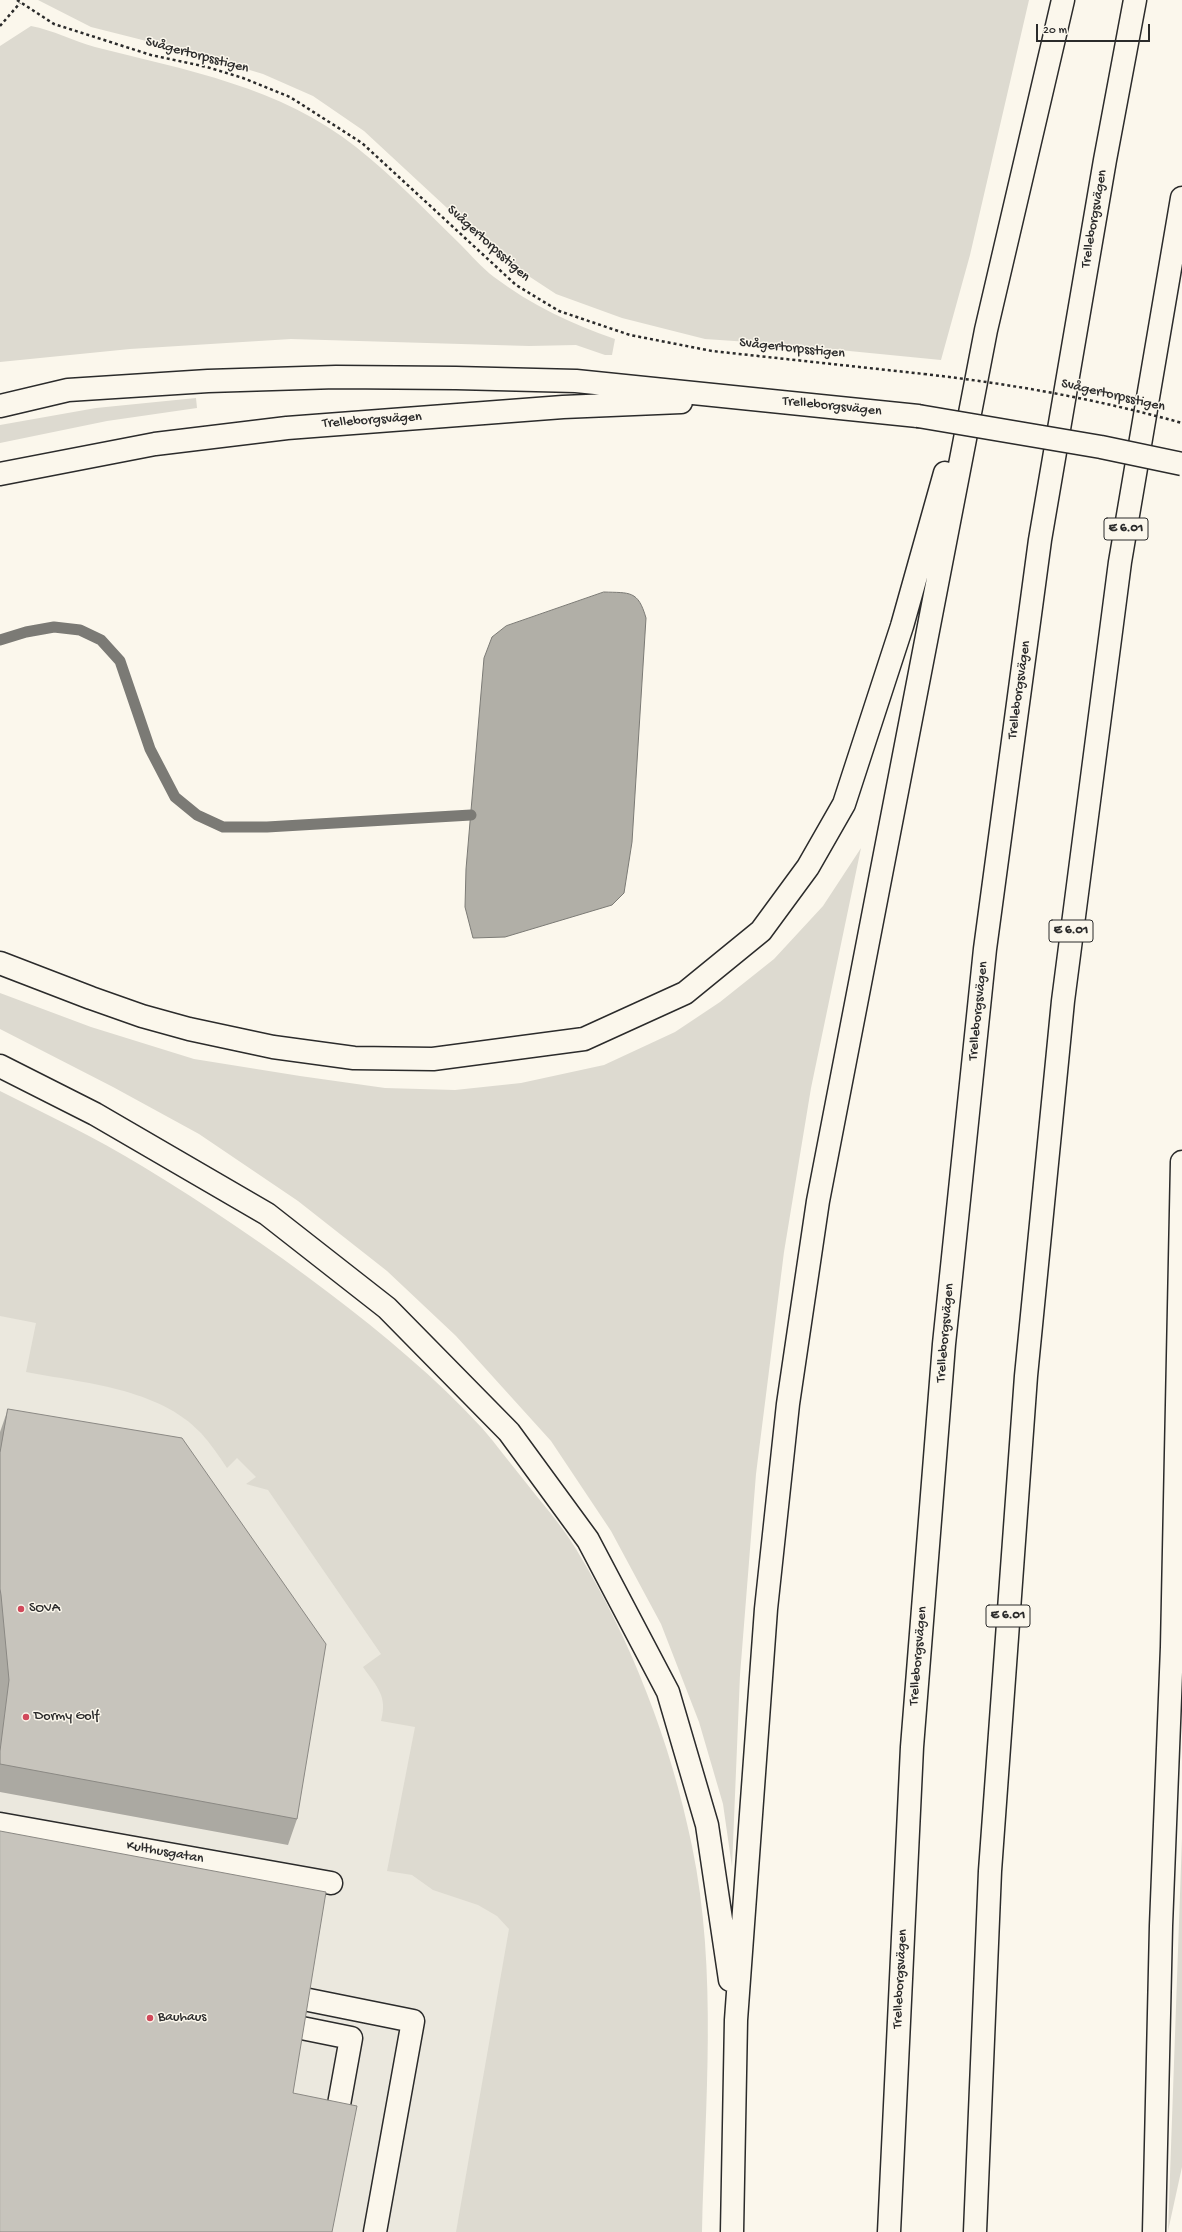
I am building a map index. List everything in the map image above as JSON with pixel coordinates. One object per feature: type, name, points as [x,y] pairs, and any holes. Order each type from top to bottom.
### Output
[{"type":"main road","points":[[732,2232],[736,2020],[766,1609],[788,1404],[818,1201],[986,330],[1063,0]]},
{"type":"main road","name":"Trelleborgsvägen","points":[[889,2232],[912,1747],[944,1344],[984,957],[1040,540],[1105,160],[1136,0]]},
{"type":"main road","name":"E 6.01","points":[[975,2232],[990,1871],[1026,1376],[1061,1017],[1120,562],[1182,198]]},
{"type":"main road","points":[[0,963],[105,1003],[189,1029],[266,1046],[354,1058],[433,1059],[584,1038],[685,994],[761,931],[808,867],[844,804],[902,626],[986,330]]},
{"type":"main road","name":"Trelleborgsvägen","points":[[0,406],[68,390],[208,381],[336,377],[576,381],[918,416],[1101,447],[1182,464]]},
{"type":"main road","points":[[0,393],[68,390]]},
{"type":"main road","name":"Trelleborgsvägen","points":[[0,474],[155,444],[287,428],[563,407],[748,399]]},
{"type":"main road","points":[[0,1066],[95,1114],[267,1214],[387,1308],[509,1432],[588,1540],[668,1692],[707,1825],[736,2020]]},
{"type":"main road","points":[[1154,2232],[1161,1926],[1172,1647],[1182,1162]]},
{"type":"main road","name":"Kulthusgatan","points":[[0,1824],[331,1883]]},
{"type":"main road","points":[[264,1980],[282,1996],[412,2020],[375,2232]]},
{"type":"main road","points":[[277,2023],[282,1996]]},
{"type":"main road","points":[[252,2032],[277,2023],[351,2038],[330,2154]]},
{"type":"path","name":"Svågertorpsstigen","points":[[17,0],[54,24],[151,55],[207,67],[243,78],[290,97],[362,143],[516,285],[559,311],[630,335],[712,350],[996,382],[1094,400],[1182,423]]},
{"type":"path","points":[[0,26],[20,3]]},
{"type":"shaded area","points":[[38,0],[1029,0],[970,255],[941,360],[778,344],[705,339],[622,318],[556,294],[501,258],[364,131],[313,96],[263,74],[186,51],[91,27]]},
{"type":"shaded area","points":[[31,26],[95,47],[232,83],[296,109],[327,126],[356,147],[383,170],[494,277],[522,296],[552,313],[615,339],[612,355],[605,355],[576,345],[529,346],[291,339],[130,349],[0,362],[0,46]]},
{"type":"shaded area","points":[[196,398],[197,408],[107,421],[0,443],[0,425],[96,408]]},
{"type":"shaded area","points":[[604,592],[627,593],[632,595],[640,602],[646,618],[632,842],[624,893],[612,905],[505,937],[473,938],[465,907],[466,869],[484,658],[492,637],[506,626]]},
{"type":"shaded area","points":[[861,848],[811,1088],[784,1252],[756,1474],[740,1675],[732,1867],[723,1804],[699,1722],[661,1624],[611,1531],[551,1441],[456,1336],[387,1271],[298,1201],[199,1134],[113,1087],[0,1029],[0,993],[91,1027],[194,1059],[385,1088],[455,1090],[521,1083],[604,1065],[675,1032],[720,1002],[774,959],[823,906]]},
{"type":"shaded area","points":[[0,1091],[107,1146],[190,1196],[283,1259],[369,1324],[428,1374],[482,1428],[557,1522],[576,1549],[596,1583],[614,1619],[647,1693],[661,1730],[673,1769],[692,1846],[700,1894],[705,1942],[707,1990],[708,2039],[702,2232],[456,2232],[509,1929],[497,1916],[478,1905],[433,1890],[412,1875],[387,1871],[415,1727],[381,1721],[383,1705],[380,1692],[363,1667],[381,1654],[268,1490],[246,1484],[256,1477],[237,1458],[227,1468],[201,1433],[184,1418],[164,1406],[142,1397],[95,1384],[26,1372],[36,1323],[0,1316]]},
{"type":"shaded area","points":[[0,1129],[332,1328],[641,2232],[0,2232]]},
{"type":"shaded area","points":[[1182,1838],[1182,2167],[1168,2231]]},
{"type":"building","points":[[8,1409],[182,1438],[326,1644],[297,1819],[0,1764],[0,1751],[9,1680],[0,1589],[0,1453]]},
{"type":"building","name":"Bauhaus","points":[[0,1831],[326,1892],[293,2093],[357,2106],[332,2232],[0,2232]]},
{"type":"waterway","points":[[0,640],[26,632],[54,627],[80,630],[101,640],[120,661],[150,749],[175,797],[197,815],[223,827],[267,827],[471,815]]},
{"type":"place","name":"SOVA","points":[[21,1609]]},
{"type":"place","name":"Dormy Golf","points":[[26,1717]]},
{"type":"place","name":"Bauhaus","points":[[150,2018]]}]
